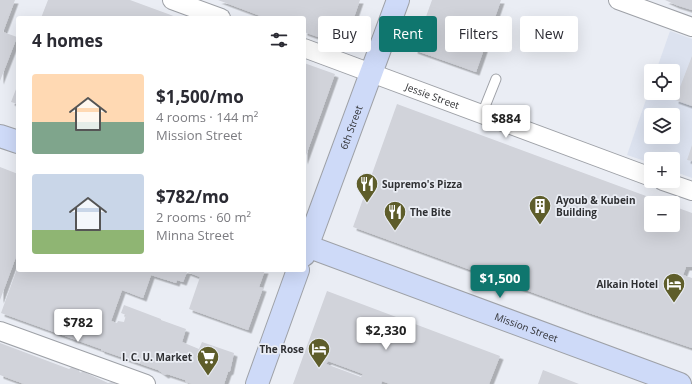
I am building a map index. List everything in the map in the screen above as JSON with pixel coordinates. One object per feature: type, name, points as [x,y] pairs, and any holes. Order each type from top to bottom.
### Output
[{"type":"main road","name":"6th Street","points":[[306,246],[398,0]]},
{"type":"main road","points":[[0,136],[16,141]]},
{"type":"main road","name":"Mission Street","points":[[306,249],[680,384]]},
{"type":"main road","points":[[257,384],[297,272]]},
{"type":"street","points":[[172,0],[216,16]]},
{"type":"street","points":[[618,0],[692,27]]},
{"type":"street","name":"Jessie Street","points":[[306,49],[644,174]]},
{"type":"street","points":[[680,187],[692,191]]},
{"type":"street","points":[[0,331],[146,384]]},
{"type":"lane","points":[[482,114],[496,79]]},
{"type":"shaded area","points":[[670,31],[692,39],[692,178],[680,174],[680,152],[644,152],[644,161],[627,155],[646,100],[680,100],[680,64],[658,64]]},
{"type":"building","points":[[0,0],[15,0],[3,32],[16,37],[16,40],[0,81]]},
{"type":"building","points":[[48,0],[130,0],[174,16],[42,16]]},
{"type":"building","points":[[218,0],[360,0],[354,16],[318,16],[318,37],[306,33],[306,16],[261,16]]},
{"type":"building","points":[[432,0],[501,0],[495,16],[445,16],[445,52],[483,52],[476,72],[420,52],[437,52],[437,16],[426,16]]},
{"type":"building","points":[[665,0],[692,0],[692,10],[676,5]]},
{"type":"building","points":[[692,56],[692,106],[675,100],[680,100],[680,87]]},
{"type":"building","points":[[306,64],[335,74],[306,155]]},
{"type":"building","points":[[16,89],[16,103],[11,102]]},
{"type":"building","points":[[397,104],[646,196],[644,196],[644,232],[680,232],[680,209],[692,213],[692,267],[686,267],[683,275],[692,278],[692,348],[589,313],[353,227]]},
{"type":"building","points":[[692,145],[692,161],[687,160]]},
{"type":"building","points":[[0,167],[16,173],[16,257],[0,300]]},
{"type":"building","points":[[16,272],[187,272],[183,282],[177,280],[176,283],[151,275],[143,298],[122,290],[111,321],[117,323],[118,321],[124,322],[126,315],[121,313],[124,305],[186,329],[182,342],[199,349],[202,342],[234,353],[230,371],[228,372],[224,384],[192,384],[186,382],[185,380],[167,374],[165,375],[158,370],[1,313]]},
{"type":"building","points":[[187,272],[264,272],[259,287],[263,288],[248,330],[189,309],[200,277]]},
{"type":"building","points":[[327,291],[500,356],[489,384],[390,384],[382,381],[381,384],[293,384]],"holes":[[[328,361],[363,374],[361,377],[326,364]]]},
{"type":"building","points":[[0,343],[69,369],[72,367],[79,370],[81,373],[82,371],[108,383],[112,382],[118,384],[24,384],[0,375]]},
{"type":"building","points":[[543,370],[579,384],[538,384]]},
{"type":"place","name":"Supremo's Pizza","points":[[367,204]]},
{"type":"place","name":"Ayoub & Kubein Building","points":[[540,226]]},
{"type":"place","name":"The Bite","points":[[395,232]]},
{"type":"place","name":"Alkain Hotel","points":[[674,304]]},
{"type":"place","name":"The Rose","points":[[319,368]]},
{"type":"place","name":"I. C. U. Market","points":[[208,376]]}]
